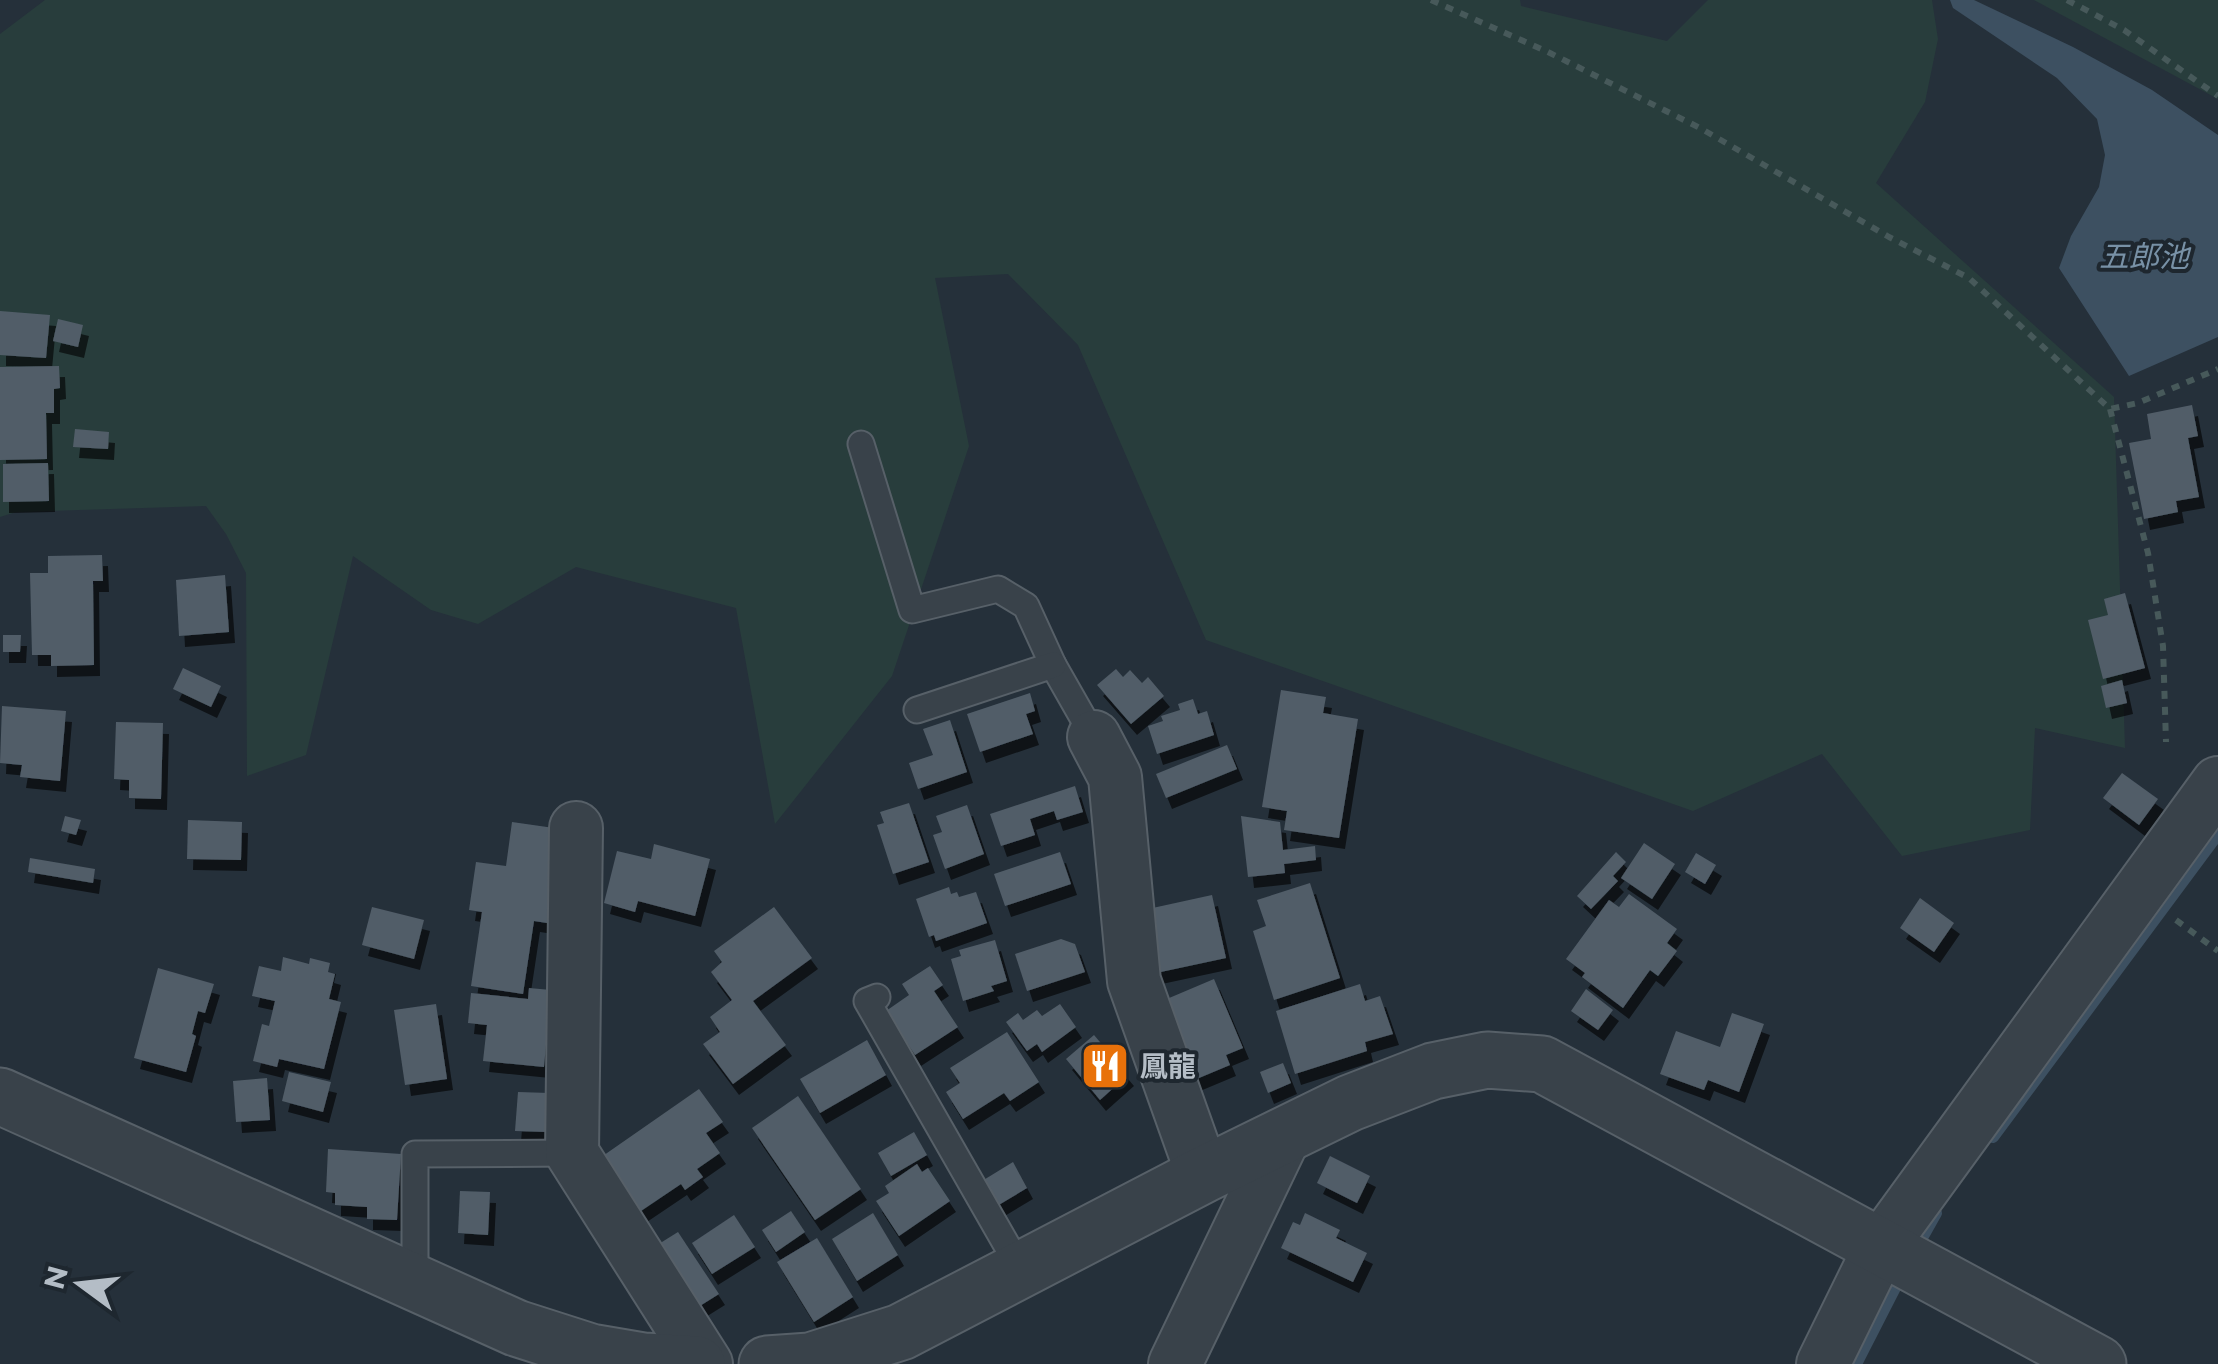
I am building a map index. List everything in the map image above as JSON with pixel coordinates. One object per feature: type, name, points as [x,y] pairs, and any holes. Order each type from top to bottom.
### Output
[{"type":"street","points":[[1094,737],[1115,778],[1134,981],[1204,1175]]},
{"type":"street","points":[[1823,1364],[1881,1246],[2218,783]]},
{"type":"street","points":[[576,828],[572,1153],[706,1364]]},
{"type":"street","points":[[796,1363],[901,1332],[1350,1103],[1433,1072],[1488,1060],[1542,1064],[2098,1364]]},
{"type":"street","points":[[0,1096],[516,1328],[591,1352],[697,1364]]},
{"type":"street","points":[[1175,1364],[1285,1135]]},
{"type":"lane","points":[[861,444],[912,610],[998,588],[1026,606],[1053,665],[1094,737]]},
{"type":"lane","points":[[917,710],[1053,665]]},
{"type":"lane","points":[[877,996],[868,1001],[1021,1270]]},
{"type":"lane","points":[[414,1282],[416,1154],[572,1153]]},
{"type":"path","points":[[1430,0],[1546,51],[1700,128],[1889,237],[1969,278],[2110,409],[2148,553],[2163,646],[2166,742]]},
{"type":"path","points":[[2067,0],[2124,30],[2218,96]]},
{"type":"path","points":[[2110,409],[2138,403],[2218,369]]},
{"type":"green space","points":[[45,0],[1520,0],[1521,6],[1667,41],[1708,0],[1932,0],[1938,39],[1925,102],[1876,183],[2114,397],[2125,748],[2035,728],[2030,830],[1902,856],[1822,754],[1693,811],[1206,640],[1078,345],[1008,274],[935,278],[969,446],[892,676],[775,824],[736,608],[576,567],[478,624],[431,610],[353,556],[306,755],[247,776],[246,573],[206,506],[16,512],[0,517],[0,34]]},
{"type":"green space","points":[[2034,0],[2218,0],[2218,99]]},
{"type":"water","name":"五郎池","points":[[1950,0],[1974,0],[2073,47],[2152,90],[2218,135],[2218,337],[2129,376],[2059,268],[2071,236],[2099,187],[2105,155],[2097,119],[2057,78],[1953,8]]},
{"type":"building","points":[[0,311],[50,315],[46,358],[0,355]]},
{"type":"building","points":[[58,319],[83,325],[78,347],[53,341]]},
{"type":"building","points":[[59,366],[60,388],[54,389],[54,413],[46,413],[47,459],[0,460],[0,367]]},
{"type":"building","points":[[2192,405],[2198,436],[2188,438],[2199,497],[2176,501],[2178,512],[2144,519],[2129,443],[2151,439],[2147,414]]},
{"type":"building","points":[[75,429],[109,432],[108,449],[73,447]]},
{"type":"building","points":[[48,463],[49,501],[3,502],[3,464]]},
{"type":"building","points":[[102,555],[103,581],[93,581],[94,665],[51,666],[51,655],[32,655],[30,573],[48,573],[48,556]]},
{"type":"building","points":[[225,575],[229,632],[179,636],[176,580]]},
{"type":"building","points":[[2125,593],[2145,668],[2103,679],[2088,620],[2108,615],[2104,599]]},
{"type":"building","points":[[3,635],[21,635],[20,652],[3,652]]},
{"type":"building","points":[[183,668],[221,686],[211,707],[173,689]]},
{"type":"building","points":[[1116,669],[1123,677],[1130,670],[1142,683],[1148,677],[1164,696],[1131,724],[1097,685]]},
{"type":"building","points":[[2122,680],[2127,703],[2106,708],[2101,686]]},
{"type":"building","points":[[1281,690],[1326,697],[1323,713],[1358,719],[1339,838],[1284,830],[1287,811],[1262,807]]},
{"type":"building","points":[[1030,693],[1035,711],[1026,714],[1033,734],[980,752],[967,714]]},
{"type":"building","points":[[1193,699],[1198,714],[1207,711],[1214,735],[1157,754],[1148,726],[1163,721],[1161,716],[1180,710],[1178,704]]},
{"type":"building","points":[[2,706],[66,711],[60,781],[20,777],[22,765],[0,763]]},
{"type":"building","points":[[950,720],[967,772],[918,789],[909,763],[933,755],[923,729]]},
{"type":"building","points":[[116,722],[163,723],[161,799],[129,798],[129,780],[114,779]]},
{"type":"building","points":[[1227,745],[1237,769],[1166,798],[1156,774]]},
{"type":"building","points":[[2122,773],[2158,799],[2139,825],[2103,798]]},
{"type":"building","points":[[1075,786],[1083,812],[1057,820],[1054,811],[1030,819],[1035,835],[1001,846],[990,814]]},
{"type":"building","points":[[909,803],[929,862],[893,874],[877,825],[884,823],[880,812]]},
{"type":"building","points":[[967,805],[984,854],[945,869],[933,835],[942,832],[936,816]]},
{"type":"building","points":[[65,816],[81,820],[76,835],[61,831]]},
{"type":"building","points":[[1241,816],[1280,822],[1283,850],[1315,846],[1316,860],[1284,864],[1285,873],[1248,877]]},
{"type":"building","points":[[188,820],[242,822],[241,860],[187,859]]},
{"type":"building","points":[[512,822],[561,829],[547,923],[534,921],[523,994],[471,986],[482,912],[469,910],[476,862],[506,866]]},
{"type":"building","points":[[1644,843],[1675,864],[1652,899],[1621,878]]},
{"type":"building","points":[[654,844],[710,859],[695,916],[638,901],[635,912],[604,903],[617,851],[651,859]]},
{"type":"building","points":[[1060,852],[1071,884],[1005,906],[994,874]]},
{"type":"building","points":[[1616,852],[1626,862],[1613,876],[1618,881],[1591,909],[1577,896]]},
{"type":"building","points":[[1696,853],[1716,865],[1705,884],[1685,872]]},
{"type":"building","points":[[30,858],[95,869],[93,883],[28,872]]},
{"type":"building","points":[[1310,883],[1340,978],[1274,1000],[1253,931],[1266,926],[1257,900]]},
{"type":"building","points":[[949,887],[951,894],[957,892],[959,897],[976,892],[987,923],[936,941],[934,935],[929,937],[916,899]]},
{"type":"building","points":[[1629,894],[1677,929],[1667,943],[1677,951],[1658,976],[1650,970],[1623,1008],[1582,977],[1585,973],[1566,959],[1609,900],[1619,907]]},
{"type":"building","points":[[1212,895],[1226,958],[1156,973],[1148,909]]},
{"type":"building","points":[[1920,898],[1954,923],[1934,952],[1900,928]]},
{"type":"building","points":[[372,907],[424,920],[414,959],[362,945]]},
{"type":"building","points":[[774,907],[812,958],[753,1001],[786,1045],[733,1084],[703,1044],[720,1032],[710,1017],[732,1000],[711,972],[722,962],[714,951]]},
{"type":"building","points":[[1061,939],[1075,944],[1085,972],[1027,991],[1015,954]]},
{"type":"building","points":[[995,940],[1007,981],[991,986],[994,991],[963,1001],[951,959],[961,956],[959,950]]},
{"type":"building","points":[[283,957],[309,964],[310,958],[330,963],[328,972],[335,974],[329,999],[341,1002],[324,1069],[279,1059],[277,1067],[253,1061],[262,1024],[269,1026],[275,1001],[252,996],[259,966],[281,971]]},
{"type":"building","points":[[930,966],[943,985],[934,991],[958,1027],[915,1055],[886,1011],[909,995],[902,984]]},
{"type":"building","points":[[158,968],[214,984],[205,1013],[198,1011],[186,1072],[134,1058]]},
{"type":"building","points":[[1214,979],[1243,1048],[1226,1055],[1230,1065],[1187,1083],[1155,1004]]},
{"type":"building","points":[[1360,984],[1365,1001],[1380,996],[1393,1034],[1365,1042],[1367,1051],[1295,1074],[1276,1011]]},
{"type":"building","points":[[529,988],[551,990],[544,1067],[483,1061],[487,1025],[468,1023],[471,993],[528,999]]},
{"type":"building","points":[[1586,989],[1613,1010],[1598,1030],[1571,1011]]},
{"type":"building","points":[[436,1004],[447,1079],[405,1085],[394,1010]]},
{"type":"building","points":[[1060,1004],[1076,1027],[1042,1052],[1037,1044],[1027,1051],[1006,1022],[1018,1013],[1023,1020],[1037,1010],[1042,1016]]},
{"type":"building","points":[[1732,1013],[1764,1024],[1739,1092],[1708,1080],[1704,1090],[1660,1074],[1676,1031],[1720,1047]]},
{"type":"building","points":[[1007,1032],[1039,1082],[1010,1101],[1004,1093],[963,1119],[946,1092],[960,1083],[950,1068]]},
{"type":"building","points":[[1094,1035],[1128,1075],[1100,1100],[1066,1059]]},
{"type":"building","points":[[867,1040],[886,1075],[820,1113],[800,1079]]},
{"type":"building","points":[[1283,1063],[1291,1083],[1268,1093],[1260,1072]]},
{"type":"building","points":[[289,1072],[331,1082],[323,1112],[282,1101]]},
{"type":"building","points":[[267,1078],[270,1120],[236,1122],[233,1081]]},
{"type":"building","points":[[699,1089],[723,1122],[706,1133],[720,1153],[697,1169],[703,1177],[685,1190],[681,1184],[635,1215],[597,1160]]},
{"type":"building","points":[[518,1092],[549,1093],[547,1132],[515,1131]]},
{"type":"building","points":[[798,1096],[861,1189],[815,1220],[752,1128]]},
{"type":"building","points":[[914,1132],[927,1155],[891,1176],[878,1153]]},
{"type":"building","points":[[328,1149],[401,1154],[397,1220],[367,1219],[367,1207],[335,1205],[335,1193],[326,1192]]},
{"type":"building","points":[[1330,1156],[1370,1176],[1357,1203],[1317,1183]]},
{"type":"building","points":[[1013,1162],[1027,1188],[997,1206],[982,1181]]},
{"type":"building","points":[[917,1164],[922,1172],[928,1168],[950,1201],[899,1236],[876,1201],[889,1193],[885,1186]]},
{"type":"building","points":[[460,1191],[490,1192],[488,1235],[458,1233]]},
{"type":"building","points":[[791,1211],[805,1232],[776,1252],[762,1230]]},
{"type":"building","points":[[873,1213],[898,1255],[857,1281],[832,1239]]},
{"type":"building","points":[[1305,1213],[1340,1230],[1336,1238],[1367,1253],[1353,1282],[1281,1248],[1293,1222],[1300,1225]]},
{"type":"building","points":[[734,1215],[755,1247],[712,1274],[692,1243]]},
{"type":"building","points":[[678,1232],[719,1294],[695,1309],[654,1247]]},
{"type":"building","points":[[817,1238],[853,1297],[814,1322],[777,1262]]},
{"type":"waterway","points":[[1993,1137],[2218,834]]},
{"type":"waterway","points":[[1914,1252],[1936,1213]]},
{"type":"waterway","points":[[1856,1364],[1902,1274]]},
{"type":"place","name":"鳳龍","points":[[1105,1066]]}]
